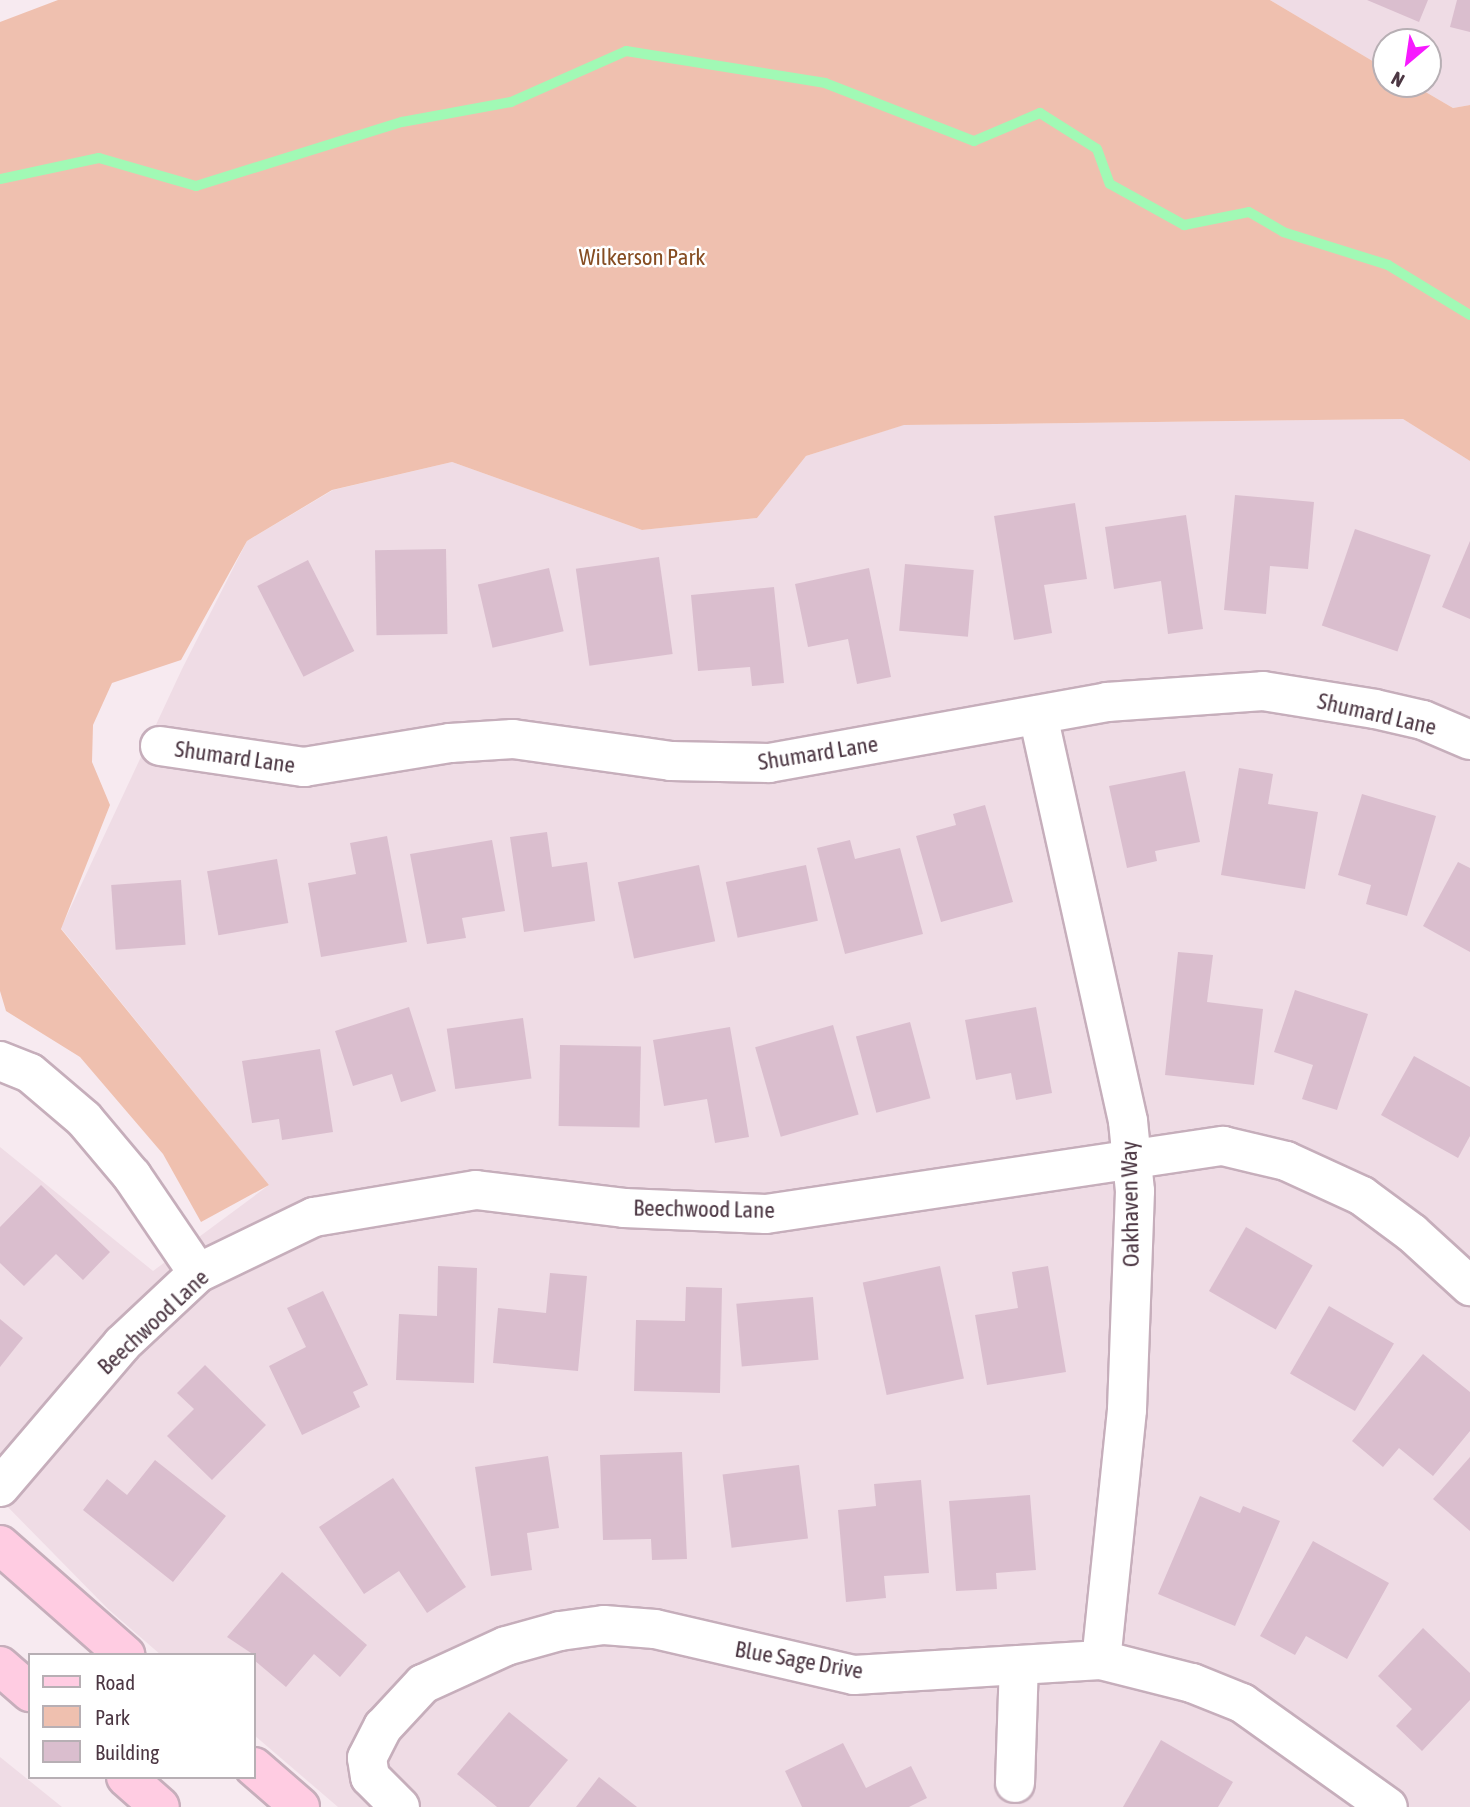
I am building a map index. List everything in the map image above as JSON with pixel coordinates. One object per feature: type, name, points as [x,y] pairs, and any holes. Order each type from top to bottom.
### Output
[{"type":"main road","points":[[0,1545],[123,1653]]},
{"type":"main road","points":[[0,1666],[28,1690]]},
{"type":"main road","points":[[256,1769],[300,1807]]},
{"type":"main road","points":[[128,1779],[160,1807]]},
{"type":"street","name":"Shumard Lane","points":[[160,746],[304,767],[450,743],[513,739],[671,761],[769,763],[1038,715],[1186,693],[1263,691],[1375,709],[1423,720],[1470,740]]},
{"type":"street","name":"Oakhaven Way","points":[[1038,715],[1128,1121],[1135,1191],[1128,1410],[1101,1660]]},
{"type":"street","points":[[0,1060],[30,1073],[85,1119],[132,1176],[198,1273]]},
{"type":"street","name":"Beechwood Lane","points":[[0,1487],[122,1344],[198,1273],[314,1217],[476,1190],[624,1208],[766,1214],[1132,1157],[1223,1146],[1286,1161],[1362,1196],[1412,1233],[1470,1286]]},
{"type":"street","name":"Blue Sage Drive","points":[[400,1807],[366,1768],[372,1743],[408,1698],[423,1684],[506,1646],[560,1630],[604,1625],[655,1629],[854,1675],[1101,1660],[1192,1683],[1242,1703],[1388,1807]]},
{"type":"street","points":[[1015,1783],[1019,1665]]},
{"type":"shaded area","points":[[1270,0],[1470,0],[1470,105],[1453,108],[1436,98],[1442,98],[1442,28],[1372,28],[1372,61]]},
{"type":"shaded area","points":[[1403,419],[1470,461],[1470,1807],[338,1807],[256,1737],[256,1653],[159,1653],[108,1609],[0,1499],[0,1147],[153,1271],[269,1185],[61,928],[182,669],[247,541],[333,490],[452,462],[642,530],[757,518],[806,456],[903,425]]},
{"type":"shaded area","points":[[0,1757],[62,1807],[0,1807]]},
{"type":"green space","name":"Wilkerson Park","points":[[58,0],[1270,0],[1372,61],[1372,98],[1436,98],[1453,108],[1470,105],[1470,461],[1403,419],[904,425],[806,456],[757,518],[642,530],[452,462],[332,490],[247,541],[181,660],[112,683],[93,725],[92,762],[110,805],[61,929],[269,1185],[201,1222],[163,1154],[80,1057],[6,1011],[0,991],[0,22]]},
{"type":"building","points":[[1367,0],[1428,0],[1419,22]]},
{"type":"building","points":[[1457,0],[1470,0],[1470,32],[1450,27]]},
{"type":"building","points":[[1235,495],[1314,502],[1308,569],[1270,566],[1266,614],[1224,610]]},
{"type":"building","points":[[1075,503],[1087,579],[1044,585],[1052,633],[1014,640],[994,516]]},
{"type":"building","points":[[1186,515],[1203,629],[1168,634],[1161,581],[1114,589],[1105,527]]},
{"type":"building","points":[[1355,529],[1431,555],[1397,651],[1322,625]]},
{"type":"building","points":[[1470,541],[1470,619],[1442,607]]},
{"type":"building","points":[[446,549],[447,634],[376,635],[375,550]]},
{"type":"building","points":[[659,557],[673,654],[589,666],[576,569]]},
{"type":"building","points":[[308,560],[354,651],[304,677],[257,586]]},
{"type":"building","points":[[905,564],[974,570],[968,637],[899,631]]},
{"type":"building","points":[[549,568],[564,631],[492,648],[478,584]]},
{"type":"building","points":[[869,568],[891,677],[857,684],[848,639],[808,647],[795,584]]},
{"type":"building","points":[[774,587],[784,683],[752,686],[750,667],[698,671],[691,595]]},
{"type":"building","points":[[1239,768],[1273,774],[1268,804],[1318,812],[1305,889],[1221,875]]},
{"type":"building","points":[[1185,771],[1200,842],[1155,851],[1157,861],[1127,868],[1109,786]]},
{"type":"building","points":[[1362,794],[1436,816],[1407,916],[1366,904],[1371,885],[1338,875]]},
{"type":"building","points":[[985,805],[1013,902],[941,922],[916,836],[956,825],[953,814]]},
{"type":"building","points":[[547,832],[552,867],[587,862],[595,921],[524,932],[510,837]]},
{"type":"building","points":[[387,836],[407,942],[321,957],[308,883],[356,874],[350,843]]},
{"type":"building","points":[[492,840],[505,911],[462,918],[466,938],[427,944],[410,854]]},
{"type":"building","points":[[850,840],[855,859],[900,848],[923,934],[845,954],[817,848]]},
{"type":"building","points":[[277,859],[288,923],[218,935],[207,871]]},
{"type":"building","points":[[1458,862],[1470,868],[1470,952],[1423,926]]},
{"type":"building","points":[[699,865],[715,941],[634,959],[618,882]]},
{"type":"building","points":[[806,865],[818,921],[738,938],[726,882]]},
{"type":"building","points":[[181,880],[186,945],[116,950],[111,885]]},
{"type":"building","points":[[1178,952],[1213,955],[1207,1002],[1263,1009],[1254,1085],[1165,1075]]},
{"type":"building","points":[[1295,990],[1368,1014],[1337,1110],[1302,1099],[1313,1065],[1274,1052]]},
{"type":"building","points":[[409,1007],[436,1091],[401,1102],[392,1074],[353,1086],[335,1031]]},
{"type":"building","points":[[1036,1007],[1052,1093],[1016,1100],[1011,1073],[976,1080],[965,1020]]},
{"type":"building","points":[[523,1018],[531,1078],[455,1089],[447,1029]]},
{"type":"building","points":[[910,1022],[930,1098],[876,1113],[856,1036]]},
{"type":"building","points":[[833,1025],[859,1114],[781,1137],[755,1047]]},
{"type":"building","points":[[730,1027],[749,1137],[715,1143],[707,1099],[664,1106],[653,1040]]},
{"type":"building","points":[[560,1045],[641,1046],[640,1127],[559,1126]]},
{"type":"building","points":[[320,1049],[333,1132],[282,1140],[279,1119],[252,1123],[242,1061]]},
{"type":"building","points":[[1414,1056],[1470,1087],[1470,1136],[1458,1158],[1381,1115]]},
{"type":"building","points":[[41,1185],[110,1252],[83,1280],[56,1254],[24,1286],[0,1263],[0,1227]]},
{"type":"building","points":[[1246,1227],[1313,1266],[1276,1330],[1209,1291]]},
{"type":"building","points":[[438,1266],[477,1268],[474,1383],[396,1380],[399,1314],[437,1316]]},
{"type":"building","points":[[940,1266],[964,1378],[887,1395],[863,1282]]},
{"type":"building","points":[[1048,1266],[1066,1372],[987,1385],[975,1315],[1018,1308],[1012,1272]]},
{"type":"building","points":[[550,1273],[587,1276],[578,1371],[493,1363],[498,1308],[546,1313]]},
{"type":"building","points":[[686,1287],[722,1288],[720,1393],[634,1391],[636,1320],[685,1321]]},
{"type":"building","points":[[323,1291],[368,1385],[353,1392],[360,1407],[302,1435],[269,1366],[306,1347],[287,1308]]},
{"type":"building","points":[[813,1297],[818,1360],[742,1366],[736,1304]]},
{"type":"building","points":[[1329,1306],[1394,1344],[1355,1411],[1290,1374]]},
{"type":"building","points":[[0,1319],[23,1338],[0,1367]]},
{"type":"building","points":[[1423,1354],[1470,1392],[1470,1431],[1433,1476],[1399,1448],[1383,1467],[1352,1441]]},
{"type":"building","points":[[205,1365],[266,1425],[212,1480],[167,1436],[194,1409],[177,1393]]},
{"type":"building","points":[[682,1452],[687,1559],[652,1560],[651,1539],[603,1540],[600,1455]]},
{"type":"building","points":[[548,1456],[559,1528],[527,1533],[532,1570],[491,1576],[475,1467]]},
{"type":"building","points":[[1470,1457],[1470,1531],[1433,1499]]},
{"type":"building","points":[[155,1460],[226,1516],[173,1582],[83,1510],[107,1479],[127,1495]]},
{"type":"building","points":[[799,1465],[808,1538],[732,1548],[723,1474]]},
{"type":"building","points":[[393,1478],[466,1587],[427,1613],[399,1571],[364,1594],[319,1527]]},
{"type":"building","points":[[921,1480],[929,1573],[884,1576],[886,1598],[846,1602],[838,1510],[876,1506],[874,1484]]},
{"type":"building","points":[[1030,1495],[1036,1570],[996,1573],[997,1589],[956,1591],[949,1501]]},
{"type":"building","points":[[1200,1496],[1240,1513],[1243,1506],[1280,1521],[1235,1626],[1158,1594]]},
{"type":"building","points":[[1313,1541],[1389,1583],[1347,1659],[1306,1636],[1295,1655],[1260,1636]]},
{"type":"building","points":[[282,1572],[367,1645],[340,1677],[314,1654],[286,1687],[256,1662],[256,1653],[251,1653],[227,1637]]},
{"type":"building","points":[[1423,1628],[1470,1673],[1470,1700],[1422,1751],[1396,1726],[1412,1709],[1378,1676]]},
{"type":"building","points":[[509,1712],[568,1760],[529,1807],[497,1807],[457,1774]]},
{"type":"building","points":[[1161,1740],[1233,1782],[1218,1807],[1123,1807]]},
{"type":"building","points":[[843,1743],[866,1788],[911,1766],[927,1798],[909,1807],[802,1807],[785,1771]]},
{"type":"building","points":[[599,1777],[637,1807],[576,1807]]},
{"type":"waterway","points":[[0,179],[99,158],[196,186],[402,122],[511,102],[626,51],[825,83],[974,141],[1040,113],[1097,149],[1110,184],[1184,225],[1249,212],[1283,232],[1388,265],[1470,315]]}]
